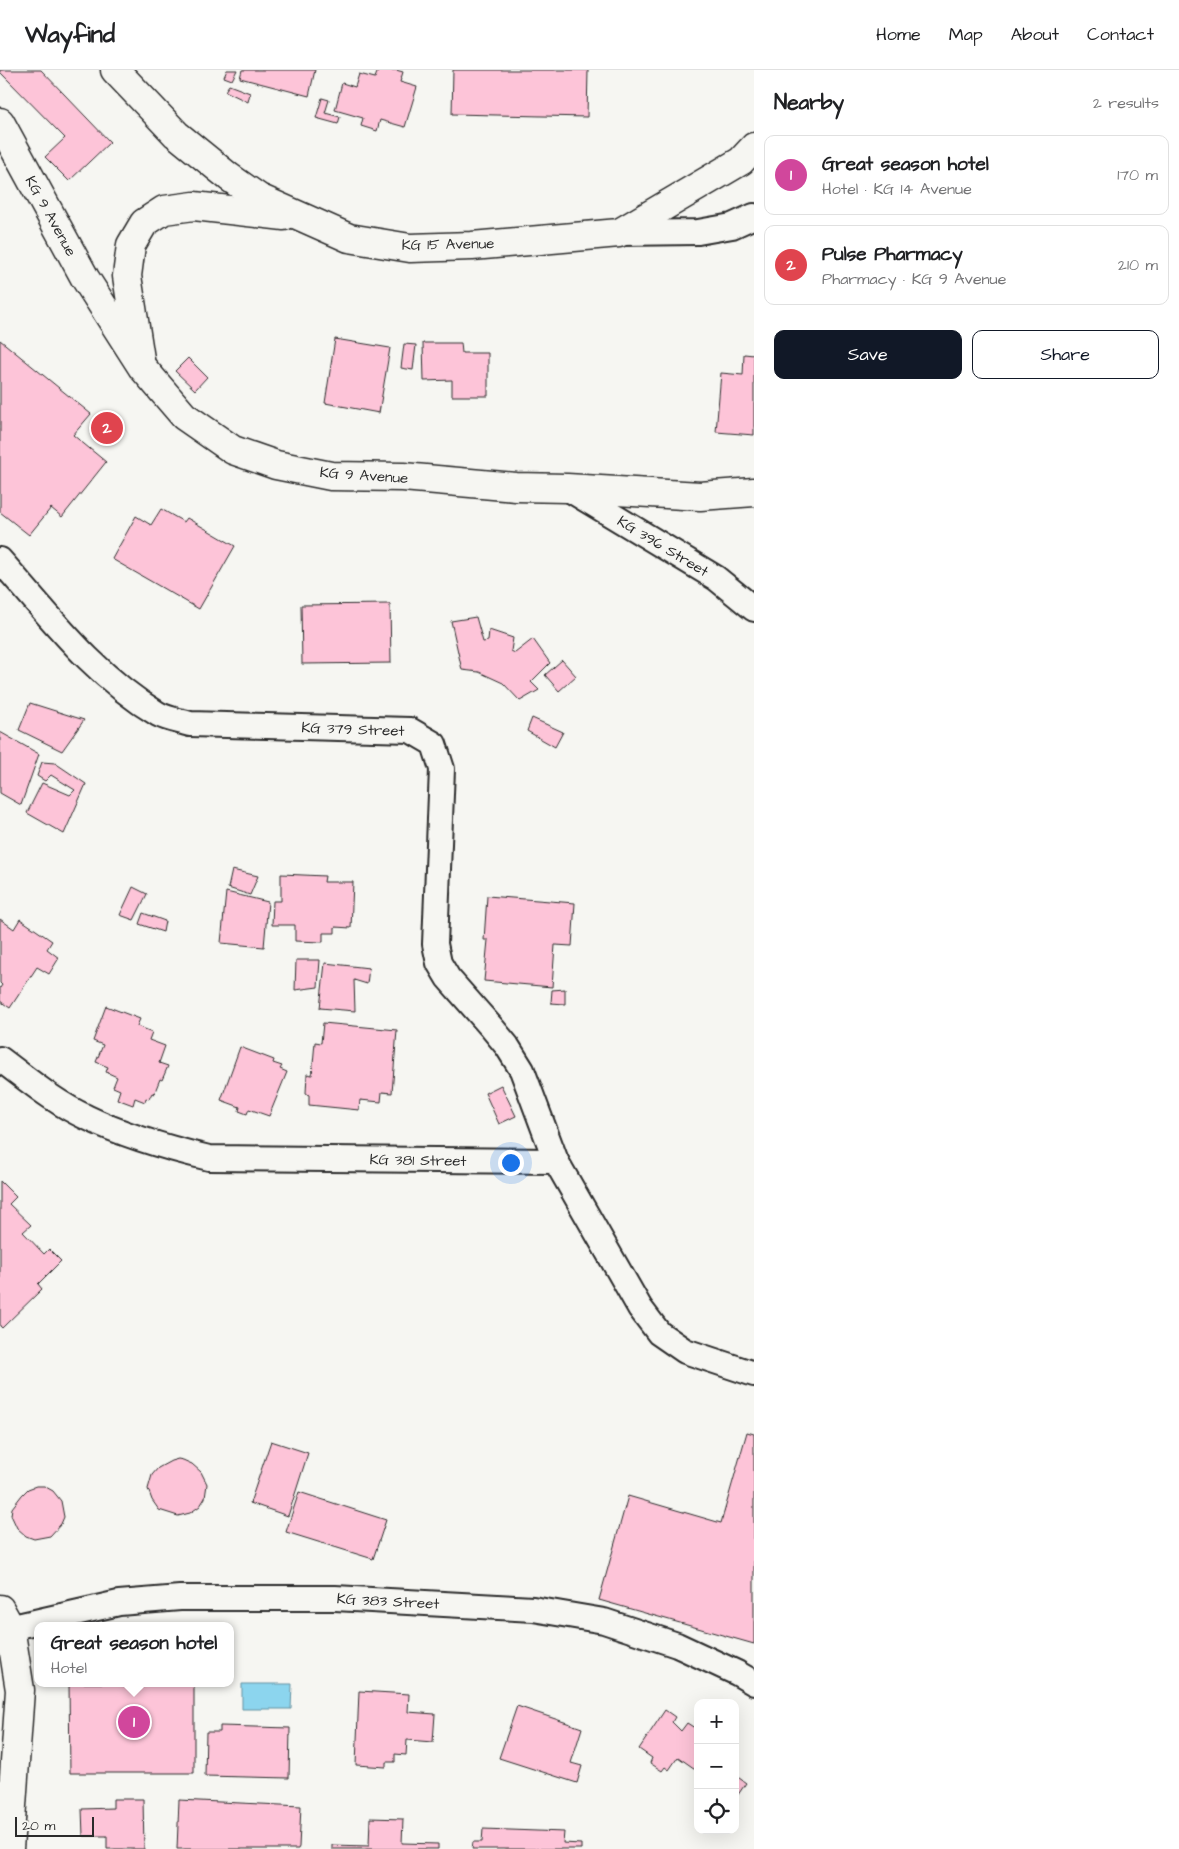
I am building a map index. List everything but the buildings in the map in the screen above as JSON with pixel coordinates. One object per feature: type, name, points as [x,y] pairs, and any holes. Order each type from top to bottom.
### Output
[{"type":"main road","name":"KG 15 Avenue","points":[[115,70],[176,134],[229,177],[259,198],[349,238],[410,248],[472,246],[619,233],[740,161],[754,147]]},
{"type":"main road","name":"KG 9 Avenue","points":[[0,122],[85,278],[142,367],[184,416],[233,450],[276,465],[332,476],[403,477],[516,486],[700,496],[754,492]]},
{"type":"main road","points":[[142,367],[127,276],[131,246],[144,223],[164,210],[194,206],[304,219]]},
{"type":"main road","points":[[3,1622],[20,1690],[9,1849]]},
{"type":"street","points":[[619,233],[698,232],[732,226],[754,216]]},
{"type":"street","name":"KG 396 Street","points":[[567,488],[716,578],[754,609]]},
{"type":"street","name":"KG 379 Street","points":[[0,560],[75,645],[119,687],[159,715],[190,724],[410,730],[434,744],[442,769],[435,944],[439,963],[448,978],[507,1046],[522,1070],[556,1161]]},
{"type":"street","name":"KG 381 Street","points":[[0,1059],[49,1095],[85,1117],[164,1147],[209,1158],[556,1161]]},
{"type":"street","points":[[556,1161],[640,1308],[659,1333],[685,1351],[754,1374]]},
{"type":"street","name":"KG 383 Street","points":[[3,1622],[119,1603],[180,1598],[335,1598],[533,1609],[604,1621],[677,1645],[754,1683]]},
{"type":"water","points":[[242,1684],[292,1684],[291,1709],[242,1709]]},
{"type":"place","name":"Pulse Pharmacy","points":[[107,428]]},
{"type":"place","name":"Great season hotel","points":[[134,1722]]}]
